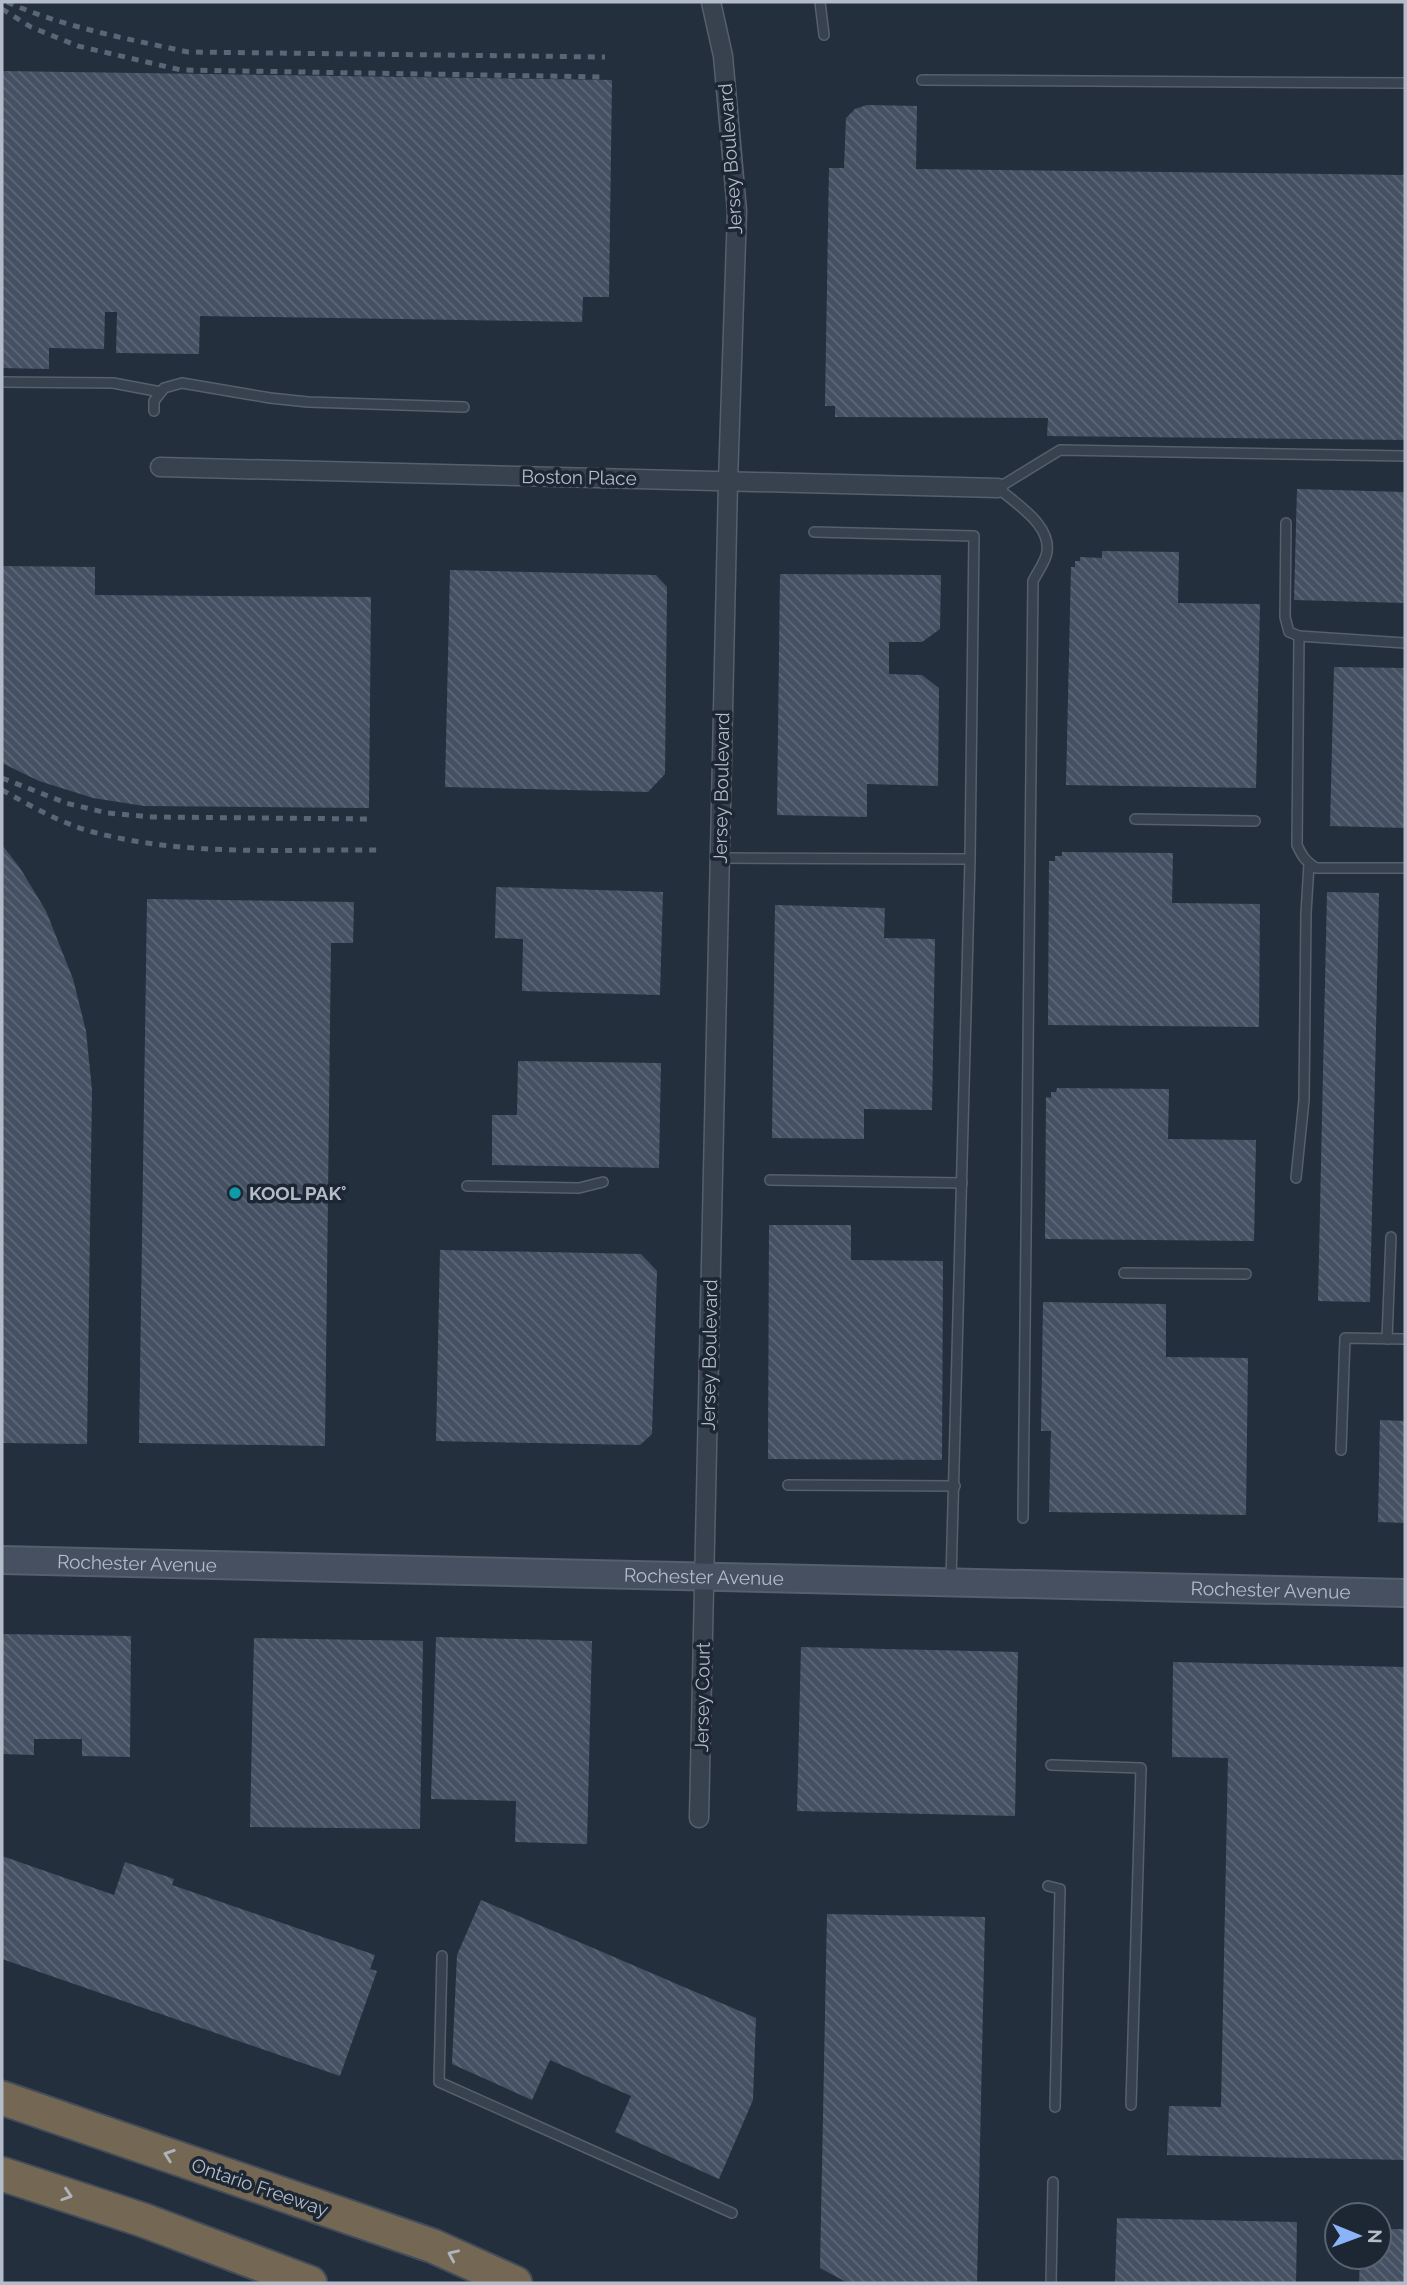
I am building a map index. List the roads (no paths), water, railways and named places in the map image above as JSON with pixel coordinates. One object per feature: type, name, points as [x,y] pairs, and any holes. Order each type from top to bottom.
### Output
[{"type":"highway","name":"Ontario Freeway","points":[[2,2098],[433,2246],[515,2283]]},
{"type":"highway","points":[[2,2174],[143,2220],[310,2283]]},
{"type":"main road","name":"Rochester Avenue","points":[[2,1560],[1405,1593]]},
{"type":"street","name":"Jersey Boulevard","points":[[704,1577],[728,481],[737,211],[723,56],[711,2]]},
{"type":"street","name":"Boston Place","points":[[160,467],[998,488]]},
{"type":"street","name":"Jersey Court","points":[[699,1818],[704,1577]]},
{"type":"lane","points":[[820,2],[824,35]]},
{"type":"lane","points":[[922,80],[1405,83]]},
{"type":"lane","points":[[2,382],[113,383],[161,392]]},
{"type":"lane","points":[[154,411],[154,401],[164,388],[182,383],[308,402],[464,407]]},
{"type":"lane","points":[[1023,1518],[1033,581],[1046,555],[1047,540],[1037,522],[998,488],[1060,450],[1405,456]]},
{"type":"lane","points":[[1286,523],[1285,617],[1289,632],[1299,636],[1405,643]]},
{"type":"lane","points":[[814,532],[974,536],[970,859],[951,1583]]},
{"type":"lane","points":[[1299,636],[1297,845],[1306,862],[1316,868],[1405,868]]},
{"type":"lane","points":[[1135,819],[1255,821]]},
{"type":"lane","points":[[720,858],[970,859]]},
{"type":"lane","points":[[1296,1178],[1304,1100],[1306,925],[1310,864]]},
{"type":"lane","points":[[771,1180],[962,1183]]},
{"type":"lane","points":[[467,1186],[579,1188],[603,1182]]},
{"type":"lane","points":[[1387,1339],[1391,1237]]},
{"type":"lane","points":[[1125,1273],[1246,1275]]},
{"type":"lane","points":[[1341,1450],[1345,1338],[1405,1339]]},
{"type":"lane","points":[[788,1485],[955,1486]]},
{"type":"lane","points":[[1052,1765],[1141,1768],[1131,2105]]},
{"type":"lane","points":[[1048,1886],[1060,1889],[1055,2107]]},
{"type":"lane","points":[[442,1956],[439,2082],[732,2213]]},
{"type":"lane","points":[[1051,2283],[1054,2182]]},
{"type":"railway","points":[[7,2],[73,25],[188,52],[605,57]]},
{"type":"railway","points":[[2,9],[31,27],[78,46],[181,70],[605,77]]},
{"type":"railway","points":[[2,778],[66,803],[107,813],[152,817],[369,819]]},
{"type":"railway","points":[[2,790],[69,824],[128,840],[236,850],[380,850]]},
{"type":"place","name":"KOOL PAK°","points":[[235,1193]]}]
